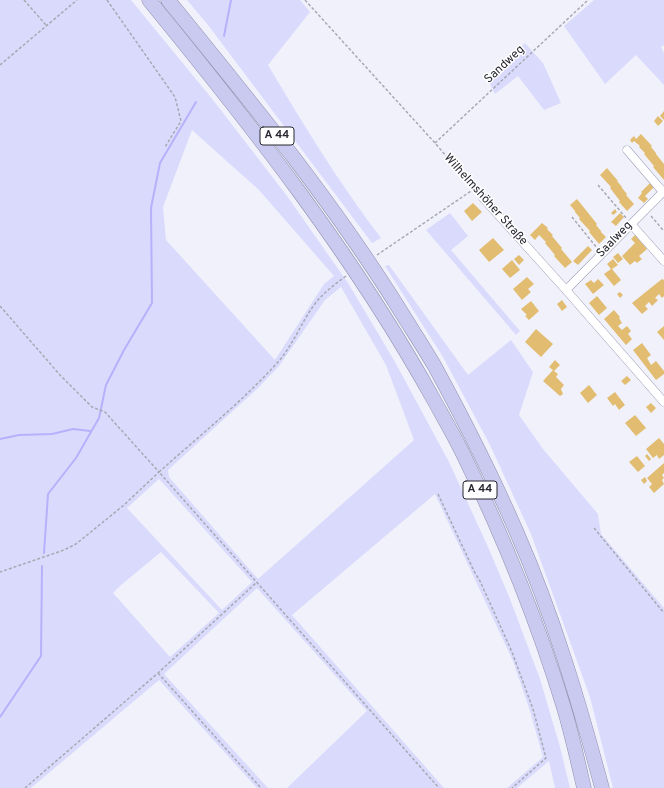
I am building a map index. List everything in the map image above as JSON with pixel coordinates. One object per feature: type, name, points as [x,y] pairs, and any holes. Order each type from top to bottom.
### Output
[{"type":"highway","name":"A 44","points":[[149,0],[211,76],[299,191],[372,296],[413,362],[465,456],[502,540],[541,639],[564,709],[584,788]]},
{"type":"highway","name":"A 44","points":[[168,0],[313,182],[379,276],[433,363],[478,448],[518,534],[552,623],[582,713],[602,788]]},
{"type":"street","points":[[627,150],[663,191]]},
{"type":"street","name":"Saalweg","points":[[566,290],[663,191]]},
{"type":"street","name":"Wilhelmshöher Straße","points":[[483,198],[664,402]]},
{"type":"street","points":[[631,224],[664,261]]},
{"type":"path","points":[[24,0],[46,25]]},
{"type":"path","points":[[0,65],[77,0]]},
{"type":"path","points":[[107,0],[175,97],[181,121],[165,147]]},
{"type":"path","name":"Wilhelmshöher Straße","points":[[305,0],[483,198]]},
{"type":"path","name":"Sandweg","points":[[435,143],[588,0]]},
{"type":"path","points":[[598,185],[631,224]]},
{"type":"path","points":[[377,256],[474,189]]},
{"type":"path","points":[[646,210],[663,230],[664,229]]},
{"type":"path","points":[[572,217],[602,254]]},
{"type":"path","points":[[0,572],[64,550],[76,544],[124,505],[249,391],[279,361],[290,346],[314,306],[325,292],[346,276]]},
{"type":"path","points":[[0,306],[60,375],[92,407],[105,412],[439,788]]},
{"type":"path","points":[[438,494],[512,652],[533,709],[546,758],[512,788]]},
{"type":"path","points":[[594,528],[664,613]]},
{"type":"path","points":[[25,788],[158,673],[257,582]]},
{"type":"path","points":[[158,673],[261,788]]},
{"type":"shaded area","points":[[0,0],[131,0],[213,100],[287,196],[348,283],[395,362],[449,462],[510,599],[540,679],[560,747],[570,788],[555,788],[549,761],[517,788],[507,788],[543,757],[530,711],[513,661],[435,494],[292,615],[444,788],[287,788],[367,711],[257,588],[164,674],[268,788],[257,788],[159,680],[31,788],[0,788]],"holes":[[[192,130],[259,190],[334,276],[324,284],[275,360],[166,240],[163,207]],[[341,287],[386,365],[414,440],[258,579],[169,477],[168,470],[257,389],[279,366],[325,300]],[[159,479],[252,582],[222,610],[127,508]],[[161,552],[219,613],[170,657],[113,593]]]},
{"type":"shaded area","points":[[187,0],[300,0],[310,12],[268,65],[322,153],[381,238],[372,243],[208,25]]},
{"type":"shaded area","points":[[594,0],[664,0],[664,45],[661,47],[664,53],[664,85],[636,55],[605,84],[564,26]]},
{"type":"shaded area","points":[[525,43],[543,63],[561,103],[544,110],[518,76],[495,94],[488,80]]},
{"type":"shaded area","points":[[450,213],[468,236],[451,250],[520,331],[516,335],[426,230]]},
{"type":"shaded area","points":[[389,265],[468,375],[511,340],[533,372],[519,415],[543,449],[598,514],[601,534],[664,608],[664,788],[613,788],[590,697],[531,534],[490,445],[443,357],[385,266]]},
{"type":"building","points":[[664,111],[664,120],[660,116]]},
{"type":"building","points":[[658,116],[663,121],[658,126],[654,121]]},
{"type":"building","points":[[641,134],[652,146],[651,147],[664,164],[664,180],[653,167],[654,166],[644,154],[645,153],[639,147],[640,146],[634,141],[632,143],[630,140],[634,136],[636,139]]},
{"type":"building","points":[[607,168],[634,204],[627,211],[619,202],[620,201],[610,188],[611,187],[600,175]]},
{"type":"building","points":[[650,183],[654,187],[645,196],[648,199],[644,203],[638,198],[642,193],[641,192]]},
{"type":"building","points":[[577,199],[606,237],[599,244],[570,205]]},
{"type":"building","points":[[473,203],[482,212],[472,221],[464,211]]},
{"type":"building","points":[[615,209],[617,212],[613,215],[611,213]]},
{"type":"building","points":[[620,213],[624,217],[616,226],[611,222]]},
{"type":"building","points":[[542,223],[548,228],[547,229],[562,248],[561,249],[572,262],[565,268],[554,256],[555,255],[545,243],[546,242],[539,235],[535,240],[530,235]]},
{"type":"building","points":[[635,235],[647,249],[639,256],[642,259],[637,263],[635,261],[630,265],[622,256],[635,243],[631,239]]},
{"type":"building","points":[[493,238],[504,250],[489,262],[479,250]]},
{"type":"building","points":[[588,246],[592,250],[578,265],[573,261]]},
{"type":"building","points":[[618,253],[623,259],[618,263],[613,257]]},
{"type":"building","points":[[519,255],[524,260],[519,265],[514,259]]},
{"type":"building","points":[[613,259],[618,265],[612,269],[621,280],[614,286],[604,274],[611,269],[607,264]]},
{"type":"building","points":[[512,260],[520,270],[510,278],[502,269]]},
{"type":"building","points":[[527,277],[534,284],[528,289],[531,292],[522,300],[513,289]]},
{"type":"building","points":[[598,279],[604,285],[593,294],[585,284],[591,280],[594,283]]},
{"type":"building","points":[[662,279],[664,280],[664,296],[662,298],[659,294],[655,298],[658,300],[652,306],[649,302],[645,306],[648,309],[642,314],[632,303]]},
{"type":"building","points":[[620,292],[623,295],[620,298],[617,294]]},
{"type":"building","points":[[597,296],[607,308],[599,315],[589,303]]},
{"type":"building","points":[[562,300],[567,307],[562,311],[557,304]]},
{"type":"building","points":[[531,301],[539,311],[529,320],[525,316],[527,315],[521,309]]},
{"type":"building","points":[[614,310],[620,317],[619,318],[622,323],[618,326],[622,330],[627,326],[631,331],[628,334],[632,339],[626,345],[604,319]]},
{"type":"building","points":[[664,326],[664,340],[657,332]]},
{"type":"building","points":[[536,329],[553,344],[541,357],[525,342]]},
{"type":"building","points":[[642,343],[651,355],[647,358],[651,365],[656,361],[664,371],[664,374],[656,380],[633,350]]},
{"type":"building","points":[[555,360],[560,365],[554,371],[558,374],[556,377],[564,385],[561,389],[563,394],[560,396],[543,381],[553,370],[549,367]]},
{"type":"building","points":[[627,376],[631,380],[625,385],[621,381]]},
{"type":"building","points":[[589,385],[597,395],[588,403],[580,393]]},
{"type":"building","points":[[615,392],[625,405],[619,410],[615,404],[613,406],[607,398]]},
{"type":"building","points":[[651,403],[656,408],[651,413],[646,407]]},
{"type":"building","points":[[635,415],[646,428],[636,436],[625,423]]},
{"type":"building","points":[[659,438],[664,444],[664,455],[659,459],[657,455],[653,458],[646,449]]},
{"type":"building","points":[[647,454],[651,459],[649,461],[645,456]]},
{"type":"building","points":[[637,456],[645,466],[638,472],[629,462]]},
{"type":"building","points":[[664,463],[664,473],[662,475],[664,478],[662,480],[664,484],[654,493],[649,487],[652,484],[647,478]]},
{"type":"building","points":[[645,477],[647,481],[644,484],[641,480]]},
{"type":"waterway","points":[[224,36],[231,0]]},
{"type":"waterway","points":[[44,553],[48,494],[76,458],[99,418],[106,385],[124,350],[152,303],[151,208],[160,163],[196,102]]},
{"type":"waterway","points":[[0,439],[19,435],[52,434],[73,429],[90,431]]},
{"type":"waterway","points":[[0,717],[41,656],[42,566]]}]
